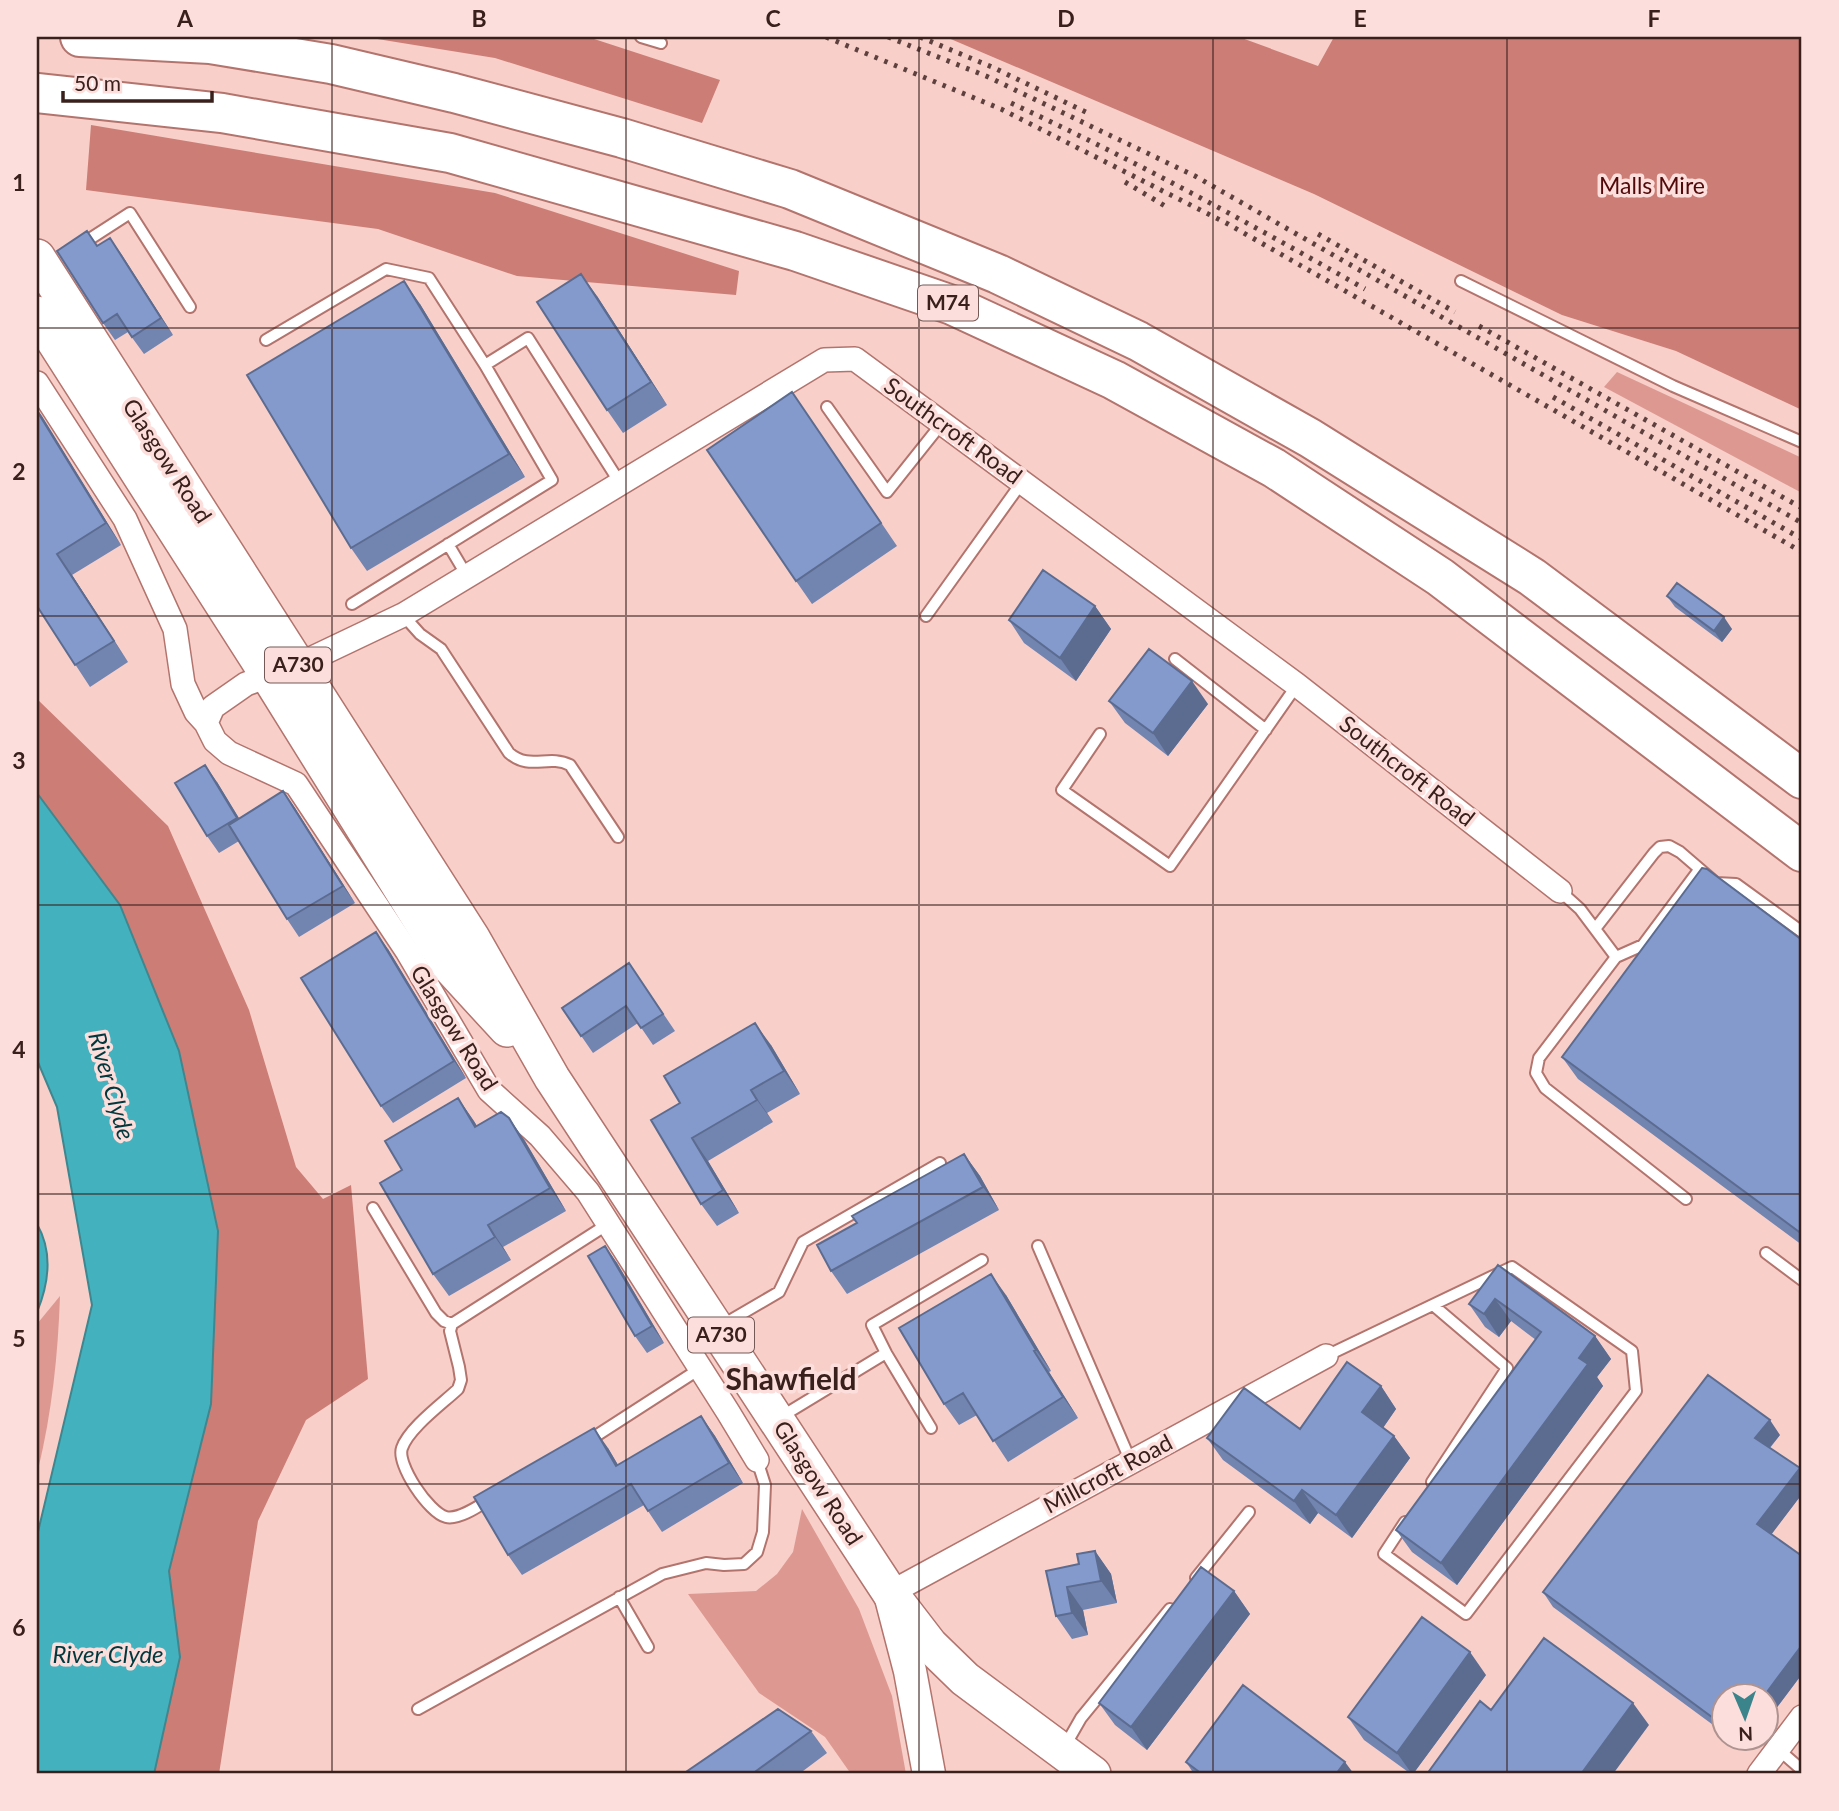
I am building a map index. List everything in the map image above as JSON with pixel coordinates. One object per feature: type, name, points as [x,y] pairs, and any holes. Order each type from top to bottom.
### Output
[{"type":"highway","name":"M74","points":[[80,37],[210,44],[331,64],[467,97],[622,138],[790,189],[998,274],[1138,341],[1322,445],[1532,578],[1802,779]]},
{"type":"highway","name":"M74","points":[[37,93],[222,113],[450,153],[795,250],[952,304],[1114,380],[1274,468],[1440,577],[1802,852]]},
{"type":"main road","name":"Glasgow Road","points":[[45,262],[283,670],[450,967],[552,1078],[890,1592]]},
{"type":"main road","name":"Glasgow Road","points":[[37,314],[283,670]]},
{"type":"main road","name":"A730","points":[[890,1592],[930,1645],[965,1679],[1093,1774]]},
{"type":"street","name":"Southcroft Road","points":[[283,670],[403,614],[824,360],[855,359],[1297,685],[1560,891]]},
{"type":"street","name":"Glasgow Road","points":[[37,383],[125,519],[175,629],[183,684],[195,712],[206,723],[215,740],[229,753],[296,784],[407,951],[489,1090],[540,1136],[587,1192],[757,1460]]},
{"type":"street","points":[[206,723],[213,707],[246,684],[283,670]]},
{"type":"street","name":"Millcroft Road","points":[[890,1592],[1326,1356]]},
{"type":"street","name":"Glasgow Road","points":[[890,1592],[910,1671],[929,1774]]},
{"type":"street","points":[[1780,1746],[1802,1717]]},
{"type":"street","points":[[1759,1774],[1776,1752]]},
{"type":"lane","points":[[641,37],[661,43]]},
{"type":"lane","points":[[76,247],[130,214],[190,307]]},
{"type":"lane","points":[[266,340],[386,269],[429,278],[485,365],[552,480],[352,604]]},
{"type":"lane","points":[[1461,281],[1673,386],[1802,442]]},
{"type":"lane","points":[[485,365],[528,338],[620,483]]},
{"type":"lane","points":[[827,407],[887,492],[942,423]]},
{"type":"lane","points":[[926,616],[1022,482]]},
{"type":"lane","points":[[448,544],[467,576]]},
{"type":"lane","points":[[403,614],[420,634],[441,649],[509,752],[526,763],[563,761],[570,765],[618,837]]},
{"type":"lane","points":[[1175,659],[1266,730]]},
{"type":"lane","points":[[1100,734],[1062,790],[1170,866],[1297,685]]},
{"type":"lane","points":[[1595,929],[1654,853],[1660,847],[1669,846],[1716,883],[1737,884],[1802,932]]},
{"type":"lane","points":[[1686,1199],[1545,1088],[1536,1073],[1539,1058],[1616,957],[1643,946],[1699,870]]},
{"type":"lane","points":[[1560,891],[1580,909],[1616,957]]},
{"type":"lane","points":[[717,1329],[779,1292],[803,1242],[940,1163]]},
{"type":"lane","points":[[373,1208],[436,1313],[452,1324]]},
{"type":"lane","points":[[499,1494],[459,1516],[448,1518],[436,1513],[409,1477],[400,1457],[402,1446],[458,1389],[461,1380],[450,1331],[452,1324],[608,1224]]},
{"type":"lane","points":[[1038,1246],[1131,1462]]},
{"type":"lane","points":[[1766,1253],[1802,1280]]},
{"type":"lane","points":[[932,1428],[872,1325],[982,1260]]},
{"type":"lane","points":[[1326,1356],[1512,1267],[1632,1351],[1636,1391],[1466,1614],[1384,1554],[1415,1508]]},
{"type":"lane","points":[[1422,1496],[1507,1368],[1433,1305]]},
{"type":"lane","points":[[776,1420],[886,1353]]},
{"type":"lane","points":[[583,1444],[701,1368]]},
{"type":"lane","points":[[418,1709],[662,1574],[706,1563],[744,1564],[757,1552],[763,1532],[765,1485],[757,1460]]},
{"type":"lane","points":[[1187,1588],[1249,1512]]},
{"type":"lane","points":[[619,1597],[648,1647]]},
{"type":"lane","points":[[1062,1752],[1082,1718],[1178,1599]]},
{"type":"lane","points":[[1780,1751],[1802,1770]]},
{"type":"shaded area","points":[[1617,372],[1802,458],[1802,493],[1604,387]]},
{"type":"shaded area","points":[[60,1296],[54,1383],[38,1470],[37,1324]]},
{"type":"shaded area","points":[[802,1509],[859,1609],[892,1696],[906,1774],[851,1774],[825,1737],[759,1693],[688,1594],[756,1591],[777,1574],[793,1552]]},
{"type":"green space","points":[[365,37],[588,37],[720,80],[702,123],[495,58]]},
{"type":"green space","name":"Malls Mire","points":[[946,37],[1239,37],[1318,66],[1334,37],[1802,37],[1802,410],[1676,351],[1562,315],[1314,194]]},
{"type":"green space","points":[[91,125],[495,193],[739,271],[736,295],[517,276],[378,229],[86,190]]},
{"type":"green space","points":[[37,699],[168,826],[249,1010],[296,1167],[323,1199],[351,1185],[368,1379],[306,1420],[258,1521],[219,1774],[154,1774],[180,1657],[169,1571],[211,1404],[218,1231],[179,1051],[120,905],[37,793]]},
{"type":"water","name":"River Clyde","points":[[37,793],[120,905],[179,1051],[218,1231],[211,1404],[169,1571],[180,1657],[154,1774],[37,1774],[37,1536],[92,1305],[57,1107],[37,1060]]},
{"type":"water","points":[[37,1224],[45,1245],[48,1268],[37,1312]]},
{"type":"building","points":[[87,231],[97,246],[110,238],[161,318],[132,337],[117,314],[103,323],[57,251]]},
{"type":"building","points":[[581,274],[651,382],[607,410],[537,302]]},
{"type":"building","points":[[404,281],[509,454],[351,548],[247,375]]},
{"type":"building","points":[[792,392],[881,523],[796,581],[707,450]]},
{"type":"building","points":[[37,411],[106,523],[57,554],[114,641],[75,665],[37,606]]},
{"type":"building","points":[[1043,570],[1095,606],[1060,658],[1009,620]]},
{"type":"building","points":[[1677,583],[1724,617],[1714,631],[1667,596]]},
{"type":"building","points":[[1149,649],[1192,681],[1153,733],[1109,701]]},
{"type":"building","points":[[205,765],[237,818],[207,836],[175,783]]},
{"type":"building","points":[[283,791],[343,886],[287,919],[229,825]]},
{"type":"building","points":[[1702,868],[1707,869],[1802,940],[1802,1234],[1562,1057]]},
{"type":"building","points":[[376,932],[454,1061],[381,1106],[301,978]]},
{"type":"building","points":[[629,963],[663,1014],[641,1028],[626,1006],[581,1036],[562,1008]]},
{"type":"building","points":[[755,1023],[784,1071],[751,1090],[757,1100],[692,1138],[723,1190],[701,1204],[651,1120],[680,1103],[664,1076]]},
{"type":"building","points":[[458,1098],[475,1127],[501,1112],[509,1118],[550,1188],[488,1225],[495,1237],[433,1274],[380,1183],[402,1170],[385,1141]]},
{"type":"building","points":[[964,1154],[983,1187],[831,1271],[817,1245],[857,1223],[852,1216]]},
{"type":"building","points":[[605,1246],[652,1326],[635,1336],[588,1256]]},
{"type":"building","points":[[1498,1265],[1595,1336],[1579,1358],[1588,1364],[1441,1563],[1396,1530],[1541,1332],[1495,1299],[1484,1314],[1469,1304]]},
{"type":"building","points":[[991,1274],[1063,1397],[993,1441],[963,1393],[944,1404],[899,1328]]},
{"type":"building","points":[[1347,1362],[1381,1386],[1362,1412],[1394,1436],[1336,1515],[1302,1490],[1294,1501],[1207,1438],[1244,1388],[1300,1429]]},
{"type":"building","points":[[1708,1375],[1770,1420],[1755,1438],[1800,1468],[1757,1524],[1802,1556],[1802,1645],[1774,1682],[1710,1682],[1710,1716],[1543,1592]]},
{"type":"building","points":[[701,1416],[729,1463],[648,1511],[631,1484],[508,1555],[474,1497],[594,1428],[616,1466]]},
{"type":"building","points":[[1095,1551],[1101,1581],[1067,1587],[1072,1613],[1056,1616],[1046,1571],[1079,1564],[1077,1554]]},
{"type":"building","points":[[1201,1567],[1234,1591],[1131,1727],[1099,1703]]},
{"type":"building","points":[[1422,1617],[1470,1652],[1397,1753],[1348,1717]]},
{"type":"building","points":[[1544,1638],[1633,1703],[1581,1774],[1427,1774],[1480,1701],[1491,1710]]},
{"type":"building","points":[[1243,1685],[1345,1762],[1336,1774],[1202,1774],[1186,1762]]},
{"type":"building","points":[[778,1709],[811,1731],[752,1774],[683,1774]]},
{"type":"railway","points":[[826,37],[1001,109],[1228,224],[1802,552]]},
{"type":"railway","points":[[888,37],[986,76],[1195,176],[1802,523]]},
{"type":"railway","points":[[920,37],[992,67],[1092,115]]},
{"type":"railway","points":[[1011,103],[1190,192],[1365,289]]},
{"type":"railway","points":[[1125,182],[1170,209]]},
{"type":"railway","points":[[1318,234],[1455,312]]},
{"type":"railway","points":[[1479,326],[1802,508]]},
{"type":"railway","points":[[1553,397],[1802,539]]},
{"type":"district","name":"Shawfield","points":[[791,1380]]}]
